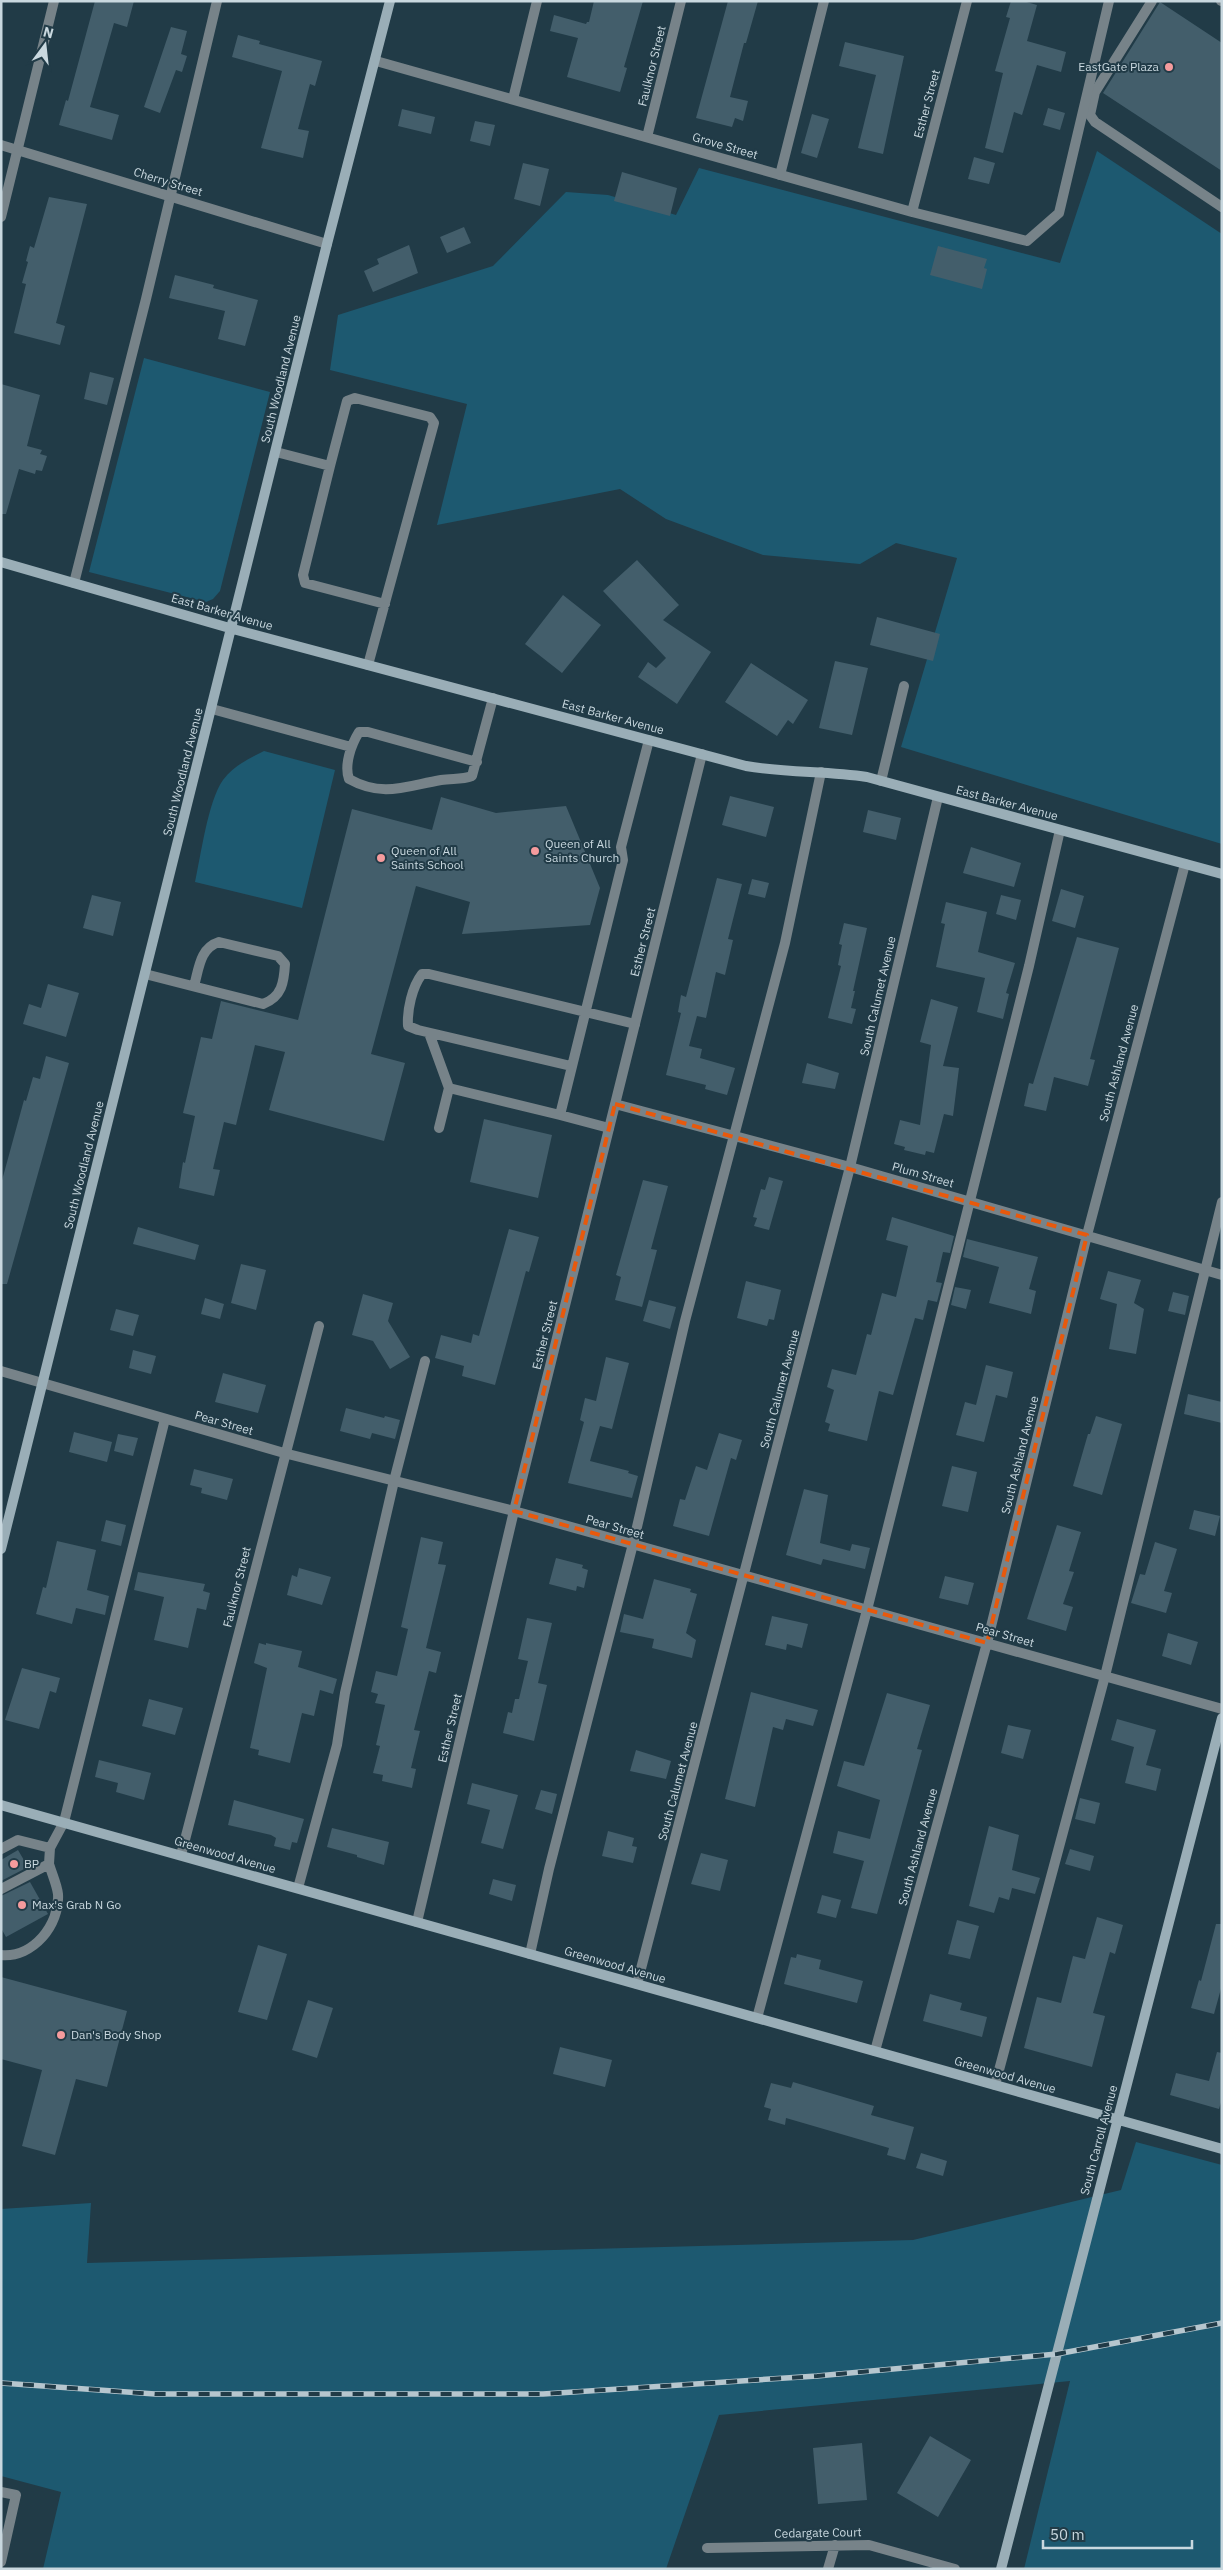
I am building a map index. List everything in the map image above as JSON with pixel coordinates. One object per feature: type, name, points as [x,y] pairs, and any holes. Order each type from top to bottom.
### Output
[{"type":"street","points":[[1,217],[54,1]]},
{"type":"street","points":[[74,583],[171,196],[217,1]]},
{"type":"street","name":"South Woodland Avenue","points":[[1,1549],[233,628],[327,244],[376,61],[390,1]]},
{"type":"street","points":[[513,99],[537,1]]},
{"type":"street","name":"Faulknor Street","points":[[647,137],[681,1]]},
{"type":"street","points":[[780,175],[824,1]]},
{"type":"street","name":"Esther Street","points":[[912,212],[966,1]]},
{"type":"street","name":"Grove Street","points":[[376,61],[912,212],[1027,241],[1059,213],[1109,1]]},
{"type":"street","points":[[1152,1],[1095,92],[1090,115],[1095,122],[1222,206]]},
{"type":"street","name":"Cherry Street","points":[[1,145],[327,244]]},
{"type":"street","points":[[368,665],[385,604],[434,423],[430,417],[355,398],[347,401],[303,575],[305,583],[385,604]]},
{"type":"street","points":[[276,452],[330,466]]},
{"type":"street","name":"East Barker Avenue","points":[[1,562],[368,665],[702,754],[782,772],[821,772],[881,781],[1222,874]]},
{"type":"street","points":[[881,781],[904,686]]},
{"type":"street","points":[[477,762],[368,732],[359,732],[351,747],[346,772],[349,779],[357,784],[386,791],[472,776],[477,762],[493,698]]},
{"type":"street","points":[[212,710],[351,747]]},
{"type":"street","points":[[560,1115],[623,860],[621,847],[649,740]]},
{"type":"street","name":"Esther Street","points":[[417,1922],[514,1511],[702,754]]},
{"type":"street","points":[[530,1954],[549,1869],[633,1544],[685,1321],[736,1136],[785,944],[821,772]]},
{"type":"street","name":"South Calumet Avenue","points":[[638,1984],[850,1167],[938,797]]},
{"type":"street","points":[[757,2018],[867,1610],[968,1201],[1029,966],[1060,830]]},
{"type":"street","name":"South Ashland Avenue","points":[[875,2052],[987,1643],[1087,1235],[1185,864]]},
{"type":"street","points":[[145,974],[263,1004],[272,1001],[282,989],[285,964],[278,956],[219,942],[210,945],[203,954],[194,986]]},
{"type":"street","points":[[571,1066],[429,1033],[408,1026],[408,1017],[416,982],[422,974],[635,1024]]},
{"type":"street","points":[[429,1033],[449,1088],[439,1128]]},
{"type":"street","points":[[449,1088],[609,1128]]},
{"type":"street","name":"Plum Street","points":[[615,1104],[850,1167],[1222,1275]]},
{"type":"street","points":[[995,2085],[1105,1676],[1222,1202]]},
{"type":"street","name":"Faulknor Street","points":[[181,1855],[284,1453],[319,1326]]},
{"type":"street","points":[[298,1888],[337,1745],[345,1693],[394,1481],[425,1361]]},
{"type":"street","name":"Pear Street","points":[[1,1371],[284,1453],[514,1511],[1222,1709]]},
{"type":"street","points":[[1,1955],[10,1956],[29,1950],[52,1926],[57,1912],[58,1893],[49,1864],[50,1848],[64,1822],[165,1419]]},
{"type":"street","name":"South Carroll Avenue","points":[[1001,2569],[1222,1718]]},
{"type":"street","name":"Greenwood Avenue","points":[[1,1805],[1222,2149]]},
{"type":"street","points":[[1,1849],[18,1840],[50,1848]]},
{"type":"street","points":[[1,1888],[49,1864]]},
{"type":"street","points":[[1,2492],[16,2495],[1,2562]]},
{"type":"street","points":[[828,2569],[835,2545]]},
{"type":"street","name":"Cedargate Court","points":[[707,2548],[869,2545],[955,2569]]},
{"type":"highlighted area","points":[[615,1104],[1087,1235],[987,1643],[514,1511]]},
{"type":"shaded area","points":[[1097,151],[1222,234],[1222,844],[901,747],[957,558],[896,543],[860,564],[763,555],[666,519],[620,489],[437,525],[467,404],[330,370],[338,315],[493,266],[566,192],[608,195],[676,215],[699,168],[1060,263]]},
{"type":"shaded area","points":[[144,358],[270,392],[220,591],[213,599],[206,602],[89,572]]},
{"type":"shaded area","points":[[264,751],[335,770],[302,908],[195,882],[209,814],[218,789],[223,780],[232,771]]},
{"type":"shaded area","points":[[1136,2142],[1222,2165],[1222,2569],[1024,2569],[1070,2381],[719,2415],[666,2569],[43,2569],[61,2492],[1,2476],[1,2209],[91,2203],[87,2263],[913,2240],[1121,2190]]},
{"type":"building","points":[[95,1],[134,1],[127,27],[114,23],[90,107],[119,115],[112,140],[59,125],[66,100],[68,101]]},
{"type":"building","points":[[594,1],[643,1],[624,67],[627,68],[620,92],[567,77],[578,38],[550,31],[554,15],[586,24],[589,22]]},
{"type":"building","points":[[728,1],[758,1],[746,43],[744,43],[730,97],[748,101],[743,121],[735,118],[732,127],[696,118]]},
{"type":"building","points":[[1011,1],[1023,1],[1037,5],[1027,41],[1066,52],[1061,72],[1037,65],[1022,115],[1014,112],[1003,153],[985,148],[1003,73],[995,71],[1010,18],[1006,17]]},
{"type":"building","name":"EastGate Plaza","points":[[1160,2],[1222,43],[1222,171],[1103,93]]},
{"type":"building","points":[[171,27],[187,31],[181,54],[187,56],[182,72],[176,70],[160,113],[144,107]]},
{"type":"building","points":[[238,35],[260,41],[259,44],[322,61],[315,86],[310,84],[298,129],[309,131],[303,158],[261,148],[282,71],[232,57]]},
{"type":"building","points":[[845,42],[904,56],[883,154],[858,148],[876,75],[839,66]]},
{"type":"building","points":[[1048,108],[1065,113],[1060,130],[1043,125]]},
{"type":"building","points":[[402,109],[435,117],[431,134],[398,126]]},
{"type":"building","points":[[812,114],[829,119],[817,158],[801,153]]},
{"type":"building","points":[[475,121],[495,125],[490,146],[470,141]]},
{"type":"building","points":[[974,157],[995,163],[989,184],[968,179]]},
{"type":"building","points":[[523,163],[549,169],[540,206],[514,199]]},
{"type":"building","points":[[622,172],[677,188],[670,216],[614,201]]},
{"type":"building","points":[[49,197],[87,204],[56,323],[65,326],[60,345],[14,333],[26,284],[22,283],[28,262],[26,261],[30,246],[34,248]]},
{"type":"building","points":[[464,227],[471,243],[447,253],[440,237]]},
{"type":"building","points":[[409,245],[418,273],[373,292],[364,271],[379,264],[377,259]]},
{"type":"building","points":[[938,246],[987,259],[984,268],[987,269],[982,289],[930,275]]},
{"type":"building","points":[[175,275],[214,285],[213,288],[258,300],[245,346],[218,339],[225,311],[169,298]]},
{"type":"building","points":[[90,372],[114,378],[107,405],[84,399]]},
{"type":"building","points":[[1,384],[40,395],[27,446],[42,450],[40,454],[47,456],[42,471],[36,470],[35,474],[19,469],[6,514],[1,514]]},
{"type":"building","points":[[637,560],[679,605],[663,620],[711,652],[677,704],[638,677],[648,662],[656,668],[666,658],[603,591]]},
{"type":"building","points":[[563,595],[601,625],[562,673],[525,644]]},
{"type":"building","points":[[877,617],[940,634],[933,661],[870,645]]},
{"type":"building","points":[[835,661],[868,668],[852,735],[819,728]]},
{"type":"building","points":[[751,663],[808,700],[793,724],[788,720],[777,736],[725,702]]},
{"type":"building","points":[[730,796],[774,807],[766,837],[722,825]]},
{"type":"building","points":[[441,797],[496,813],[566,806],[600,888],[590,925],[462,934],[470,902],[416,886],[371,1054],[405,1063],[384,1141],[269,1110],[285,1052],[255,1045],[236,1125],[224,1122],[213,1169],[220,1170],[214,1196],[179,1188],[183,1162],[185,1163],[195,1116],[183,1113],[201,1037],[212,1039],[221,1001],[298,1020],[352,809],[432,830]]},
{"type":"building","points":[[868,810],[901,818],[896,840],[863,832]]},
{"type":"building","points":[[971,847],[1021,863],[1014,887],[963,873]]},
{"type":"building","points":[[717,878],[742,884],[728,939],[733,940],[725,975],[716,972],[706,1018],[697,1016],[689,1046],[702,1049],[700,1058],[735,1068],[727,1095],[705,1089],[706,1085],[666,1075],[681,1013],[678,1012],[681,995],[686,997]]},
{"type":"building","points":[[752,879],[769,883],[765,898],[748,894]]},
{"type":"building","points":[[1061,889],[1084,896],[1075,928],[1052,921]]},
{"type":"building","points":[[92,895],[121,902],[113,936],[83,928]]},
{"type":"building","points":[[1001,895],[1021,900],[1016,920],[996,914]]},
{"type":"building","points":[[946,902],[987,912],[978,952],[1015,963],[1006,993],[1009,994],[1003,1019],[977,1012],[985,978],[936,967],[945,924],[941,923]]},
{"type":"building","points":[[844,923],[867,928],[853,991],[855,991],[851,1008],[856,1009],[852,1024],[828,1018],[841,966],[838,965],[842,945],[839,944]]},
{"type":"building","points":[[1077,937],[1119,948],[1090,1059],[1095,1060],[1088,1086],[1054,1077],[1046,1111],[1024,1106],[1029,1083],[1033,1084]]},
{"type":"building","points":[[48,984],[79,993],[66,1037],[23,1024],[29,1004],[41,1008]]},
{"type":"building","points":[[931,999],[958,1007],[943,1066],[959,1068],[953,1116],[944,1114],[934,1153],[926,1151],[925,1155],[904,1150],[905,1147],[894,1144],[900,1120],[920,1125],[931,1045],[920,1042]]},
{"type":"building","points":[[46,1056],[69,1063],[7,1284],[1,1284],[1,1184],[24,1100],[26,1101],[33,1077],[40,1079]]},
{"type":"building","points":[[807,1063],[839,1073],[835,1089],[802,1083]]},
{"type":"building","points":[[484,1119],[552,1135],[538,1198],[470,1182]]},
{"type":"building","points":[[769,1177],[783,1181],[769,1230],[754,1226],[757,1218],[753,1217],[761,1189],[765,1190]]},
{"type":"building","points":[[643,1180],[668,1186],[651,1249],[657,1250],[642,1307],[615,1300],[621,1277],[616,1275]]},
{"type":"building","points":[[892,1217],[954,1236],[950,1253],[943,1252],[936,1282],[942,1283],[937,1302],[928,1300],[923,1320],[915,1318],[893,1395],[879,1391],[867,1441],[828,1431],[830,1424],[825,1422],[834,1390],[827,1387],[832,1369],[856,1375],[867,1334],[871,1335],[882,1293],[896,1297],[908,1246],[886,1240]]},
{"type":"building","points":[[138,1227],[199,1245],[195,1260],[133,1244]]},
{"type":"building","points":[[509,1229],[539,1237],[529,1272],[526,1271],[495,1385],[462,1376],[464,1366],[435,1358],[441,1335],[471,1343],[473,1334],[479,1336]]},
{"type":"building","points":[[967,1239],[1038,1257],[1029,1289],[1036,1291],[1031,1314],[989,1303],[999,1267],[963,1257]]},
{"type":"building","points":[[241,1264],[266,1270],[256,1310],[231,1303]]},
{"type":"building","points":[[1108,1271],[1141,1280],[1134,1303],[1144,1309],[1136,1354],[1109,1349],[1117,1304],[1100,1299]]},
{"type":"building","points":[[746,1281],[781,1290],[774,1320],[769,1319],[767,1326],[737,1318]]},
{"type":"building","points":[[955,1287],[971,1290],[966,1309],[951,1305]]},
{"type":"building","points":[[1173,1292],[1189,1296],[1185,1315],[1168,1311]]},
{"type":"building","points":[[363,1294],[393,1303],[388,1321],[410,1357],[390,1369],[373,1341],[352,1335]]},
{"type":"building","points":[[205,1298],[224,1304],[220,1319],[201,1314]]},
{"type":"building","points":[[649,1300],[676,1307],[670,1329],[643,1321]]},
{"type":"building","points":[[116,1309],[139,1315],[133,1336],[110,1330]]},
{"type":"building","points":[[133,1350],[156,1356],[151,1374],[129,1368]]},
{"type":"building","points":[[606,1357],[629,1363],[612,1429],[600,1426],[590,1461],[629,1471],[628,1473],[638,1476],[632,1498],[568,1483],[584,1422],[580,1420],[585,1398],[596,1401]]},
{"type":"building","points":[[986,1365],[1013,1372],[1007,1398],[996,1395],[984,1442],[956,1435],[965,1402],[976,1405]]},
{"type":"building","points":[[223,1373],[266,1385],[258,1413],[215,1402]]},
{"type":"building","points":[[1188,1394],[1222,1402],[1222,1423],[1184,1414]]},
{"type":"building","points":[[346,1408],[384,1418],[385,1416],[400,1420],[395,1439],[372,1433],[370,1439],[340,1431]]},
{"type":"building","points":[[1096,1416],[1122,1424],[1102,1495],[1073,1486],[1088,1434],[1090,1434]]},
{"type":"building","points":[[74,1432],[112,1442],[107,1462],[69,1452]]},
{"type":"building","points":[[719,1433],[742,1440],[736,1460],[731,1458],[709,1536],[673,1526],[680,1499],[685,1500],[696,1466],[707,1470]]},
{"type":"building","points":[[118,1434],[138,1438],[133,1456],[114,1451]]},
{"type":"building","points":[[952,1466],[977,1472],[968,1512],[942,1506]]},
{"type":"building","points":[[194,1469],[233,1479],[227,1500],[201,1493],[202,1488],[190,1485]]},
{"type":"building","points":[[804,1489],[828,1495],[820,1543],[850,1551],[852,1544],[870,1548],[865,1569],[823,1559],[821,1565],[786,1555]]},
{"type":"building","points":[[1194,1510],[1220,1516],[1215,1536],[1189,1529]]},
{"type":"building","points":[[106,1520],[126,1525],[121,1546],[101,1541]]},
{"type":"building","points":[[1057,1525],[1081,1532],[1069,1571],[1074,1572],[1063,1604],[1073,1607],[1066,1631],[1027,1619]]},
{"type":"building","points":[[421,1537],[443,1542],[438,1564],[446,1565],[426,1648],[441,1652],[436,1673],[429,1671],[414,1730],[420,1731],[411,1768],[416,1769],[412,1788],[382,1781],[383,1775],[373,1773],[380,1746],[376,1745],[385,1705],[375,1703],[378,1694],[371,1692],[376,1671],[397,1676],[408,1629],[401,1627]]},
{"type":"building","points":[[57,1541],[96,1550],[87,1590],[109,1596],[105,1615],[76,1608],[72,1624],[36,1614],[43,1587],[46,1588]]},
{"type":"building","points":[[1155,1542],[1177,1549],[1164,1591],[1172,1593],[1166,1613],[1131,1603],[1140,1574],[1145,1575]]},
{"type":"building","points":[[556,1558],[583,1565],[582,1568],[588,1570],[584,1588],[577,1586],[576,1591],[549,1584]]},
{"type":"building","points":[[299,1568],[331,1577],[322,1605],[287,1595],[292,1575],[297,1577]]},
{"type":"building","points":[[138,1572],[205,1584],[203,1591],[210,1593],[206,1610],[197,1608],[188,1648],[154,1640],[164,1597],[134,1590]]},
{"type":"building","points":[[945,1576],[974,1583],[968,1605],[939,1598]]},
{"type":"building","points":[[654,1579],[691,1589],[690,1592],[697,1594],[686,1633],[696,1640],[692,1658],[652,1648],[654,1639],[620,1632],[624,1614],[643,1619]]},
{"type":"building","points":[[772,1616],[808,1624],[802,1648],[787,1644],[786,1650],[765,1645]]},
{"type":"building","points":[[527,1618],[552,1623],[538,1683],[547,1685],[534,1741],[503,1733],[508,1712],[512,1713],[515,1699],[519,1699],[528,1661],[518,1659]]},
{"type":"building","points":[[1168,1633],[1198,1642],[1191,1665],[1162,1656]]},
{"type":"building","points":[[259,1643],[302,1651],[298,1667],[337,1679],[333,1694],[320,1690],[314,1716],[302,1713],[290,1763],[258,1755],[259,1750],[250,1748],[267,1668],[254,1663]]},
{"type":"building","points":[[22,1668],[60,1678],[56,1693],[50,1691],[39,1729],[5,1720]]},
{"type":"building","points":[[751,1692],[818,1710],[813,1726],[786,1719],[783,1730],[773,1727],[755,1807],[725,1799]]},
{"type":"building","points":[[887,1693],[930,1705],[917,1749],[922,1750],[877,1914],[851,1908],[864,1861],[833,1853],[838,1831],[870,1839],[880,1800],[837,1786],[844,1761],[864,1766]]},
{"type":"building","points":[[149,1699],[183,1708],[175,1735],[142,1726]]},
{"type":"building","points":[[1117,1719],[1156,1730],[1146,1765],[1161,1769],[1156,1791],[1125,1783],[1134,1747],[1111,1740]]},
{"type":"building","points":[[1008,1725],[1031,1730],[1023,1759],[1001,1753]]},
{"type":"building","points":[[636,1750],[671,1761],[666,1779],[630,1771]]},
{"type":"building","points":[[99,1760],[151,1773],[144,1800],[116,1792],[118,1783],[95,1777]]},
{"type":"building","points":[[472,1783],[518,1795],[503,1849],[481,1843],[490,1810],[467,1804]]},
{"type":"building","points":[[541,1790],[557,1794],[552,1814],[535,1809]]},
{"type":"building","points":[[1080,1798],[1100,1803],[1095,1824],[1075,1819]]},
{"type":"building","points":[[234,1800],[304,1819],[297,1843],[292,1842],[290,1850],[274,1846],[276,1838],[271,1835],[228,1825]]},
{"type":"building","points":[[989,1826],[1019,1835],[1012,1870],[1040,1878],[1035,1894],[1012,1888],[1009,1900],[999,1897],[994,1913],[969,1906]]},
{"type":"building","points":[[332,1828],[389,1842],[384,1865],[327,1847]]},
{"type":"building","points":[[608,1831],[634,1838],[632,1846],[637,1847],[633,1863],[602,1856]]},
{"type":"building","points":[[1070,1849],[1094,1856],[1090,1871],[1065,1864]]},
{"type":"building","name":"BP","points":[[18,1850],[28,1867],[1,1881],[1,1860]]},
{"type":"building","points":[[701,1853],[728,1860],[720,1891],[691,1884]]},
{"type":"building","points":[[493,1879],[516,1885],[512,1901],[489,1894]]},
{"type":"building","name":"Max's Grab N Go","points":[[30,1882],[48,1914],[6,1937],[1,1928],[1,1896]]},
{"type":"building","points":[[822,1895],[841,1900],[836,1918],[817,1913]]},
{"type":"building","points":[[1097,1917],[1123,1925],[1115,1954],[1110,1952],[1093,2013],[1105,2016],[1092,2067],[1024,2048],[1037,1997],[1061,2003],[1073,1956],[1085,1959]]},
{"type":"building","points":[[957,1920],[979,1926],[970,1959],[948,1954]]},
{"type":"building","points":[[1216,1924],[1222,1924],[1222,1985],[1214,2014],[1191,2008],[1199,1980],[1201,1981]]},
{"type":"building","points":[[258,1945],[287,1954],[267,2020],[238,2012]]},
{"type":"building","points":[[797,1954],[821,1960],[819,1969],[863,1981],[857,2003],[784,1984],[791,1957],[796,1958]]},
{"type":"building","name":"Dan's Body Shop","points":[[1,1977],[127,2011],[107,2087],[76,2079],[55,2155],[22,2146],[42,2070],[1,2059]]},
{"type":"building","points":[[930,1994],[962,2003],[960,2010],[987,2017],[982,2037],[923,2021]]},
{"type":"building","points":[[308,2000],[333,2008],[317,2058],[292,2050]]},
{"type":"building","points":[[560,2047],[612,2060],[605,2087],[553,2074]]},
{"type":"building","points":[[1217,2052],[1222,2053],[1222,2099],[1219,2109],[1170,2095],[1176,2073],[1209,2081]]},
{"type":"building","points":[[793,2082],[874,2106],[871,2115],[914,2127],[905,2160],[887,2155],[889,2148],[786,2118],[785,2125],[768,2120],[771,2109],[764,2107],[771,2083],[791,2088]]},
{"type":"building","points":[[921,2153],[947,2161],[943,2176],[916,2168]]},
{"type":"building","points":[[930,2436],[971,2460],[938,2517],[897,2493]]},
{"type":"building","points":[[862,2443],[867,2500],[818,2504],[813,2448]]},
{"type":"railway","points":[[1,2383],[155,2394],[543,2394],[817,2376],[1057,2354],[1222,2323]]},
{"type":"place","name":"EastGate Plaza","points":[[1169,67]]},
{"type":"place","name":"Queen of All Saints Church","points":[[535,851]]},
{"type":"place","name":"Queen of All Saints School","points":[[381,858]]},
{"type":"place","name":"BP","points":[[14,1864]]},
{"type":"place","name":"Max's Grab N Go","points":[[22,1905]]},
{"type":"place","name":"Dan's Body Shop","points":[[61,2035]]}]
